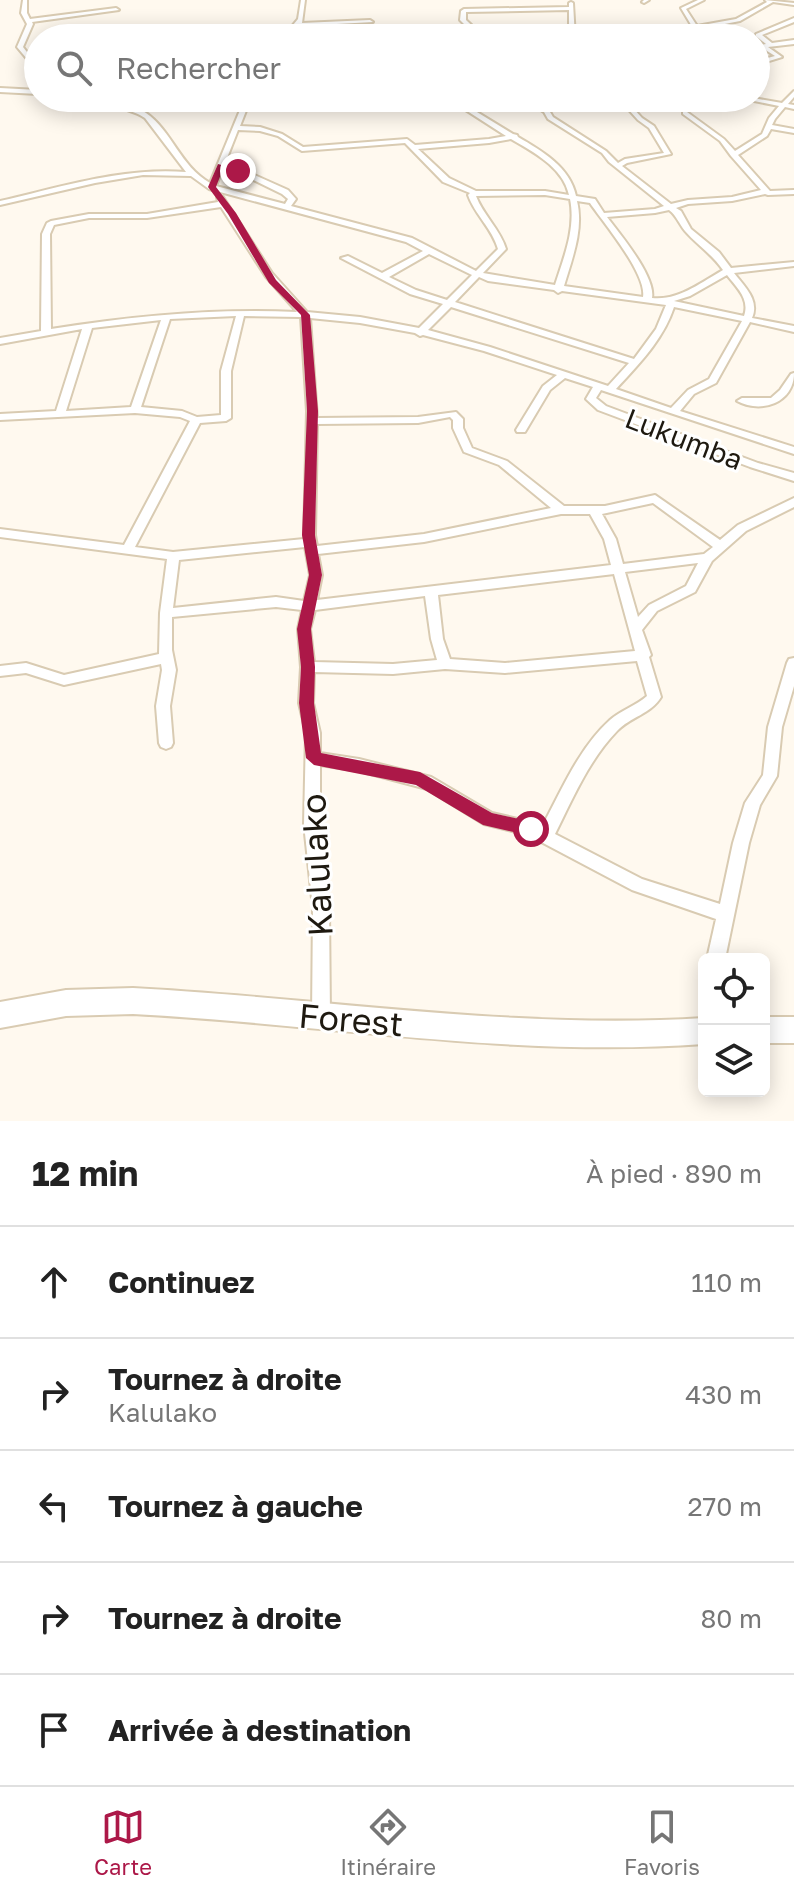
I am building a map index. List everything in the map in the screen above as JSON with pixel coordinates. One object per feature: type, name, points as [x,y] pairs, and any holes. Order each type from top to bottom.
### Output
[{"type":"street","points":[[25,0],[24,13],[28,24]]},
{"type":"street","points":[[297,24],[301,19],[303,0]]},
{"type":"street","points":[[694,24],[683,8],[702,0]]},
{"type":"street","points":[[718,24],[738,20],[769,0],[794,4]]},
{"type":"street","points":[[470,24],[463,20],[465,10],[571,4],[572,24]]},
{"type":"street","points":[[29,21],[116,10]]},
{"type":"street","points":[[770,30],[794,20]]},
{"type":"street","points":[[321,24],[370,22]]},
{"type":"street","points":[[771,45],[794,42]]},
{"type":"street","points":[[0,90],[24,91]]},
{"type":"street","points":[[733,155],[762,138],[782,105],[794,93]]},
{"type":"street","points":[[770,103],[794,107]]},
{"type":"street","points":[[134,112],[146,116],[191,173],[212,187],[400,237],[478,275],[558,290],[668,303],[794,329]]},
{"type":"street","points":[[212,187],[242,112]]},
{"type":"street","points":[[474,112],[515,136],[559,168],[575,197],[577,233],[558,290]]},
{"type":"street","points":[[547,112],[550,118],[604,152],[674,210],[688,230],[730,270],[752,305],[713,381],[691,392],[673,412]]},
{"type":"street","points":[[618,166],[625,161],[668,154],[652,127],[634,112]]},
{"type":"street","points":[[685,113],[715,133],[766,191],[772,195],[794,192]]},
{"type":"street","points":[[768,126],[794,131]]},
{"type":"street","points":[[235,128],[277,134],[302,149],[407,141],[446,180],[475,193],[545,193],[592,201],[636,262],[649,291],[647,300]]},
{"type":"street","points":[[414,147],[515,136]]},
{"type":"street","points":[[0,203],[125,174],[161,171],[191,173],[230,166],[285,192],[292,199],[287,207]]},
{"type":"street","points":[[212,187],[232,213],[272,281],[305,315]]},
{"type":"street","points":[[603,215],[674,210],[766,191]]},
{"type":"street","points":[[420,333],[502,249],[500,239],[475,207],[472,195],[475,193]]},
{"type":"street","points":[[46,332],[46,234],[51,223],[89,216],[147,216],[223,204]]},
{"type":"street","points":[[382,277],[430,250]]},
{"type":"street","points":[[345,258],[447,304],[635,362]]},
{"type":"street","points":[[668,303],[730,270],[794,264]]},
{"type":"street","points":[[604,388],[635,362],[665,324],[668,303]]},
{"type":"street","points":[[0,417],[135,410],[182,414],[196,420],[226,418],[226,371],[241,312]]},
{"type":"street","points":[[0,341],[88,325],[167,316],[241,312],[360,321],[481,348],[794,451]]},
{"type":"street","name":"Kalulako","points":[[305,315],[312,421],[311,546],[316,575],[304,629],[308,667],[306,703],[314,758],[312,824],[321,908],[321,1017]]},
{"type":"street","points":[[135,410],[167,316]]},
{"type":"street","points":[[60,414],[88,325]]},
{"type":"street","points":[[521,430],[542,393],[564,374]]},
{"type":"street","points":[[742,401],[769,404],[790,392],[794,376]]},
{"type":"street","name":"Lukumba","points":[[604,388],[591,399],[602,408],[794,477]]},
{"type":"street","points":[[312,421],[418,420],[452,414],[458,419],[458,428],[468,450],[503,463],[561,510]]},
{"type":"street","points":[[127,551],[196,420]]},
{"type":"street","points":[[0,533],[173,556],[424,538],[561,510],[594,510],[660,500],[693,529],[721,547]]},
{"type":"street","points":[[635,629],[653,608],[691,589],[707,558],[749,523],[794,502]]},
{"type":"street","points":[[546,836],[578,776],[613,725],[634,709],[646,706],[654,697],[610,539],[594,510]]},
{"type":"street","points":[[166,743],[163,706],[169,683],[166,613],[173,556]]},
{"type":"street","points":[[166,613],[276,602],[309,606],[707,558]]},
{"type":"street","points":[[431,591],[437,639],[445,664]]},
{"type":"street","points":[[308,667],[393,669],[445,664],[505,668],[644,655]]},
{"type":"street","points":[[0,671],[26,668],[64,680],[167,658]]},
{"type":"street","points":[[717,953],[723,913],[753,803],[770,776],[775,727],[794,663]]},
{"type":"street","points":[[314,758],[420,779],[480,815],[524,826],[638,885],[723,913]]},
{"type":"street","name":"Forest","points":[[0,1015],[87,999],[498,1034],[613,1038],[698,1031]]},
{"type":"street","points":[[770,1030],[794,1030]]},
{"type":"route","points":[[238,171],[220,165],[212,187],[232,213],[272,281],[305,315],[312,411],[309,535],[316,575],[304,629],[308,667],[306,703],[313,733],[314,758],[420,779],[480,815],[531,829]]}]
